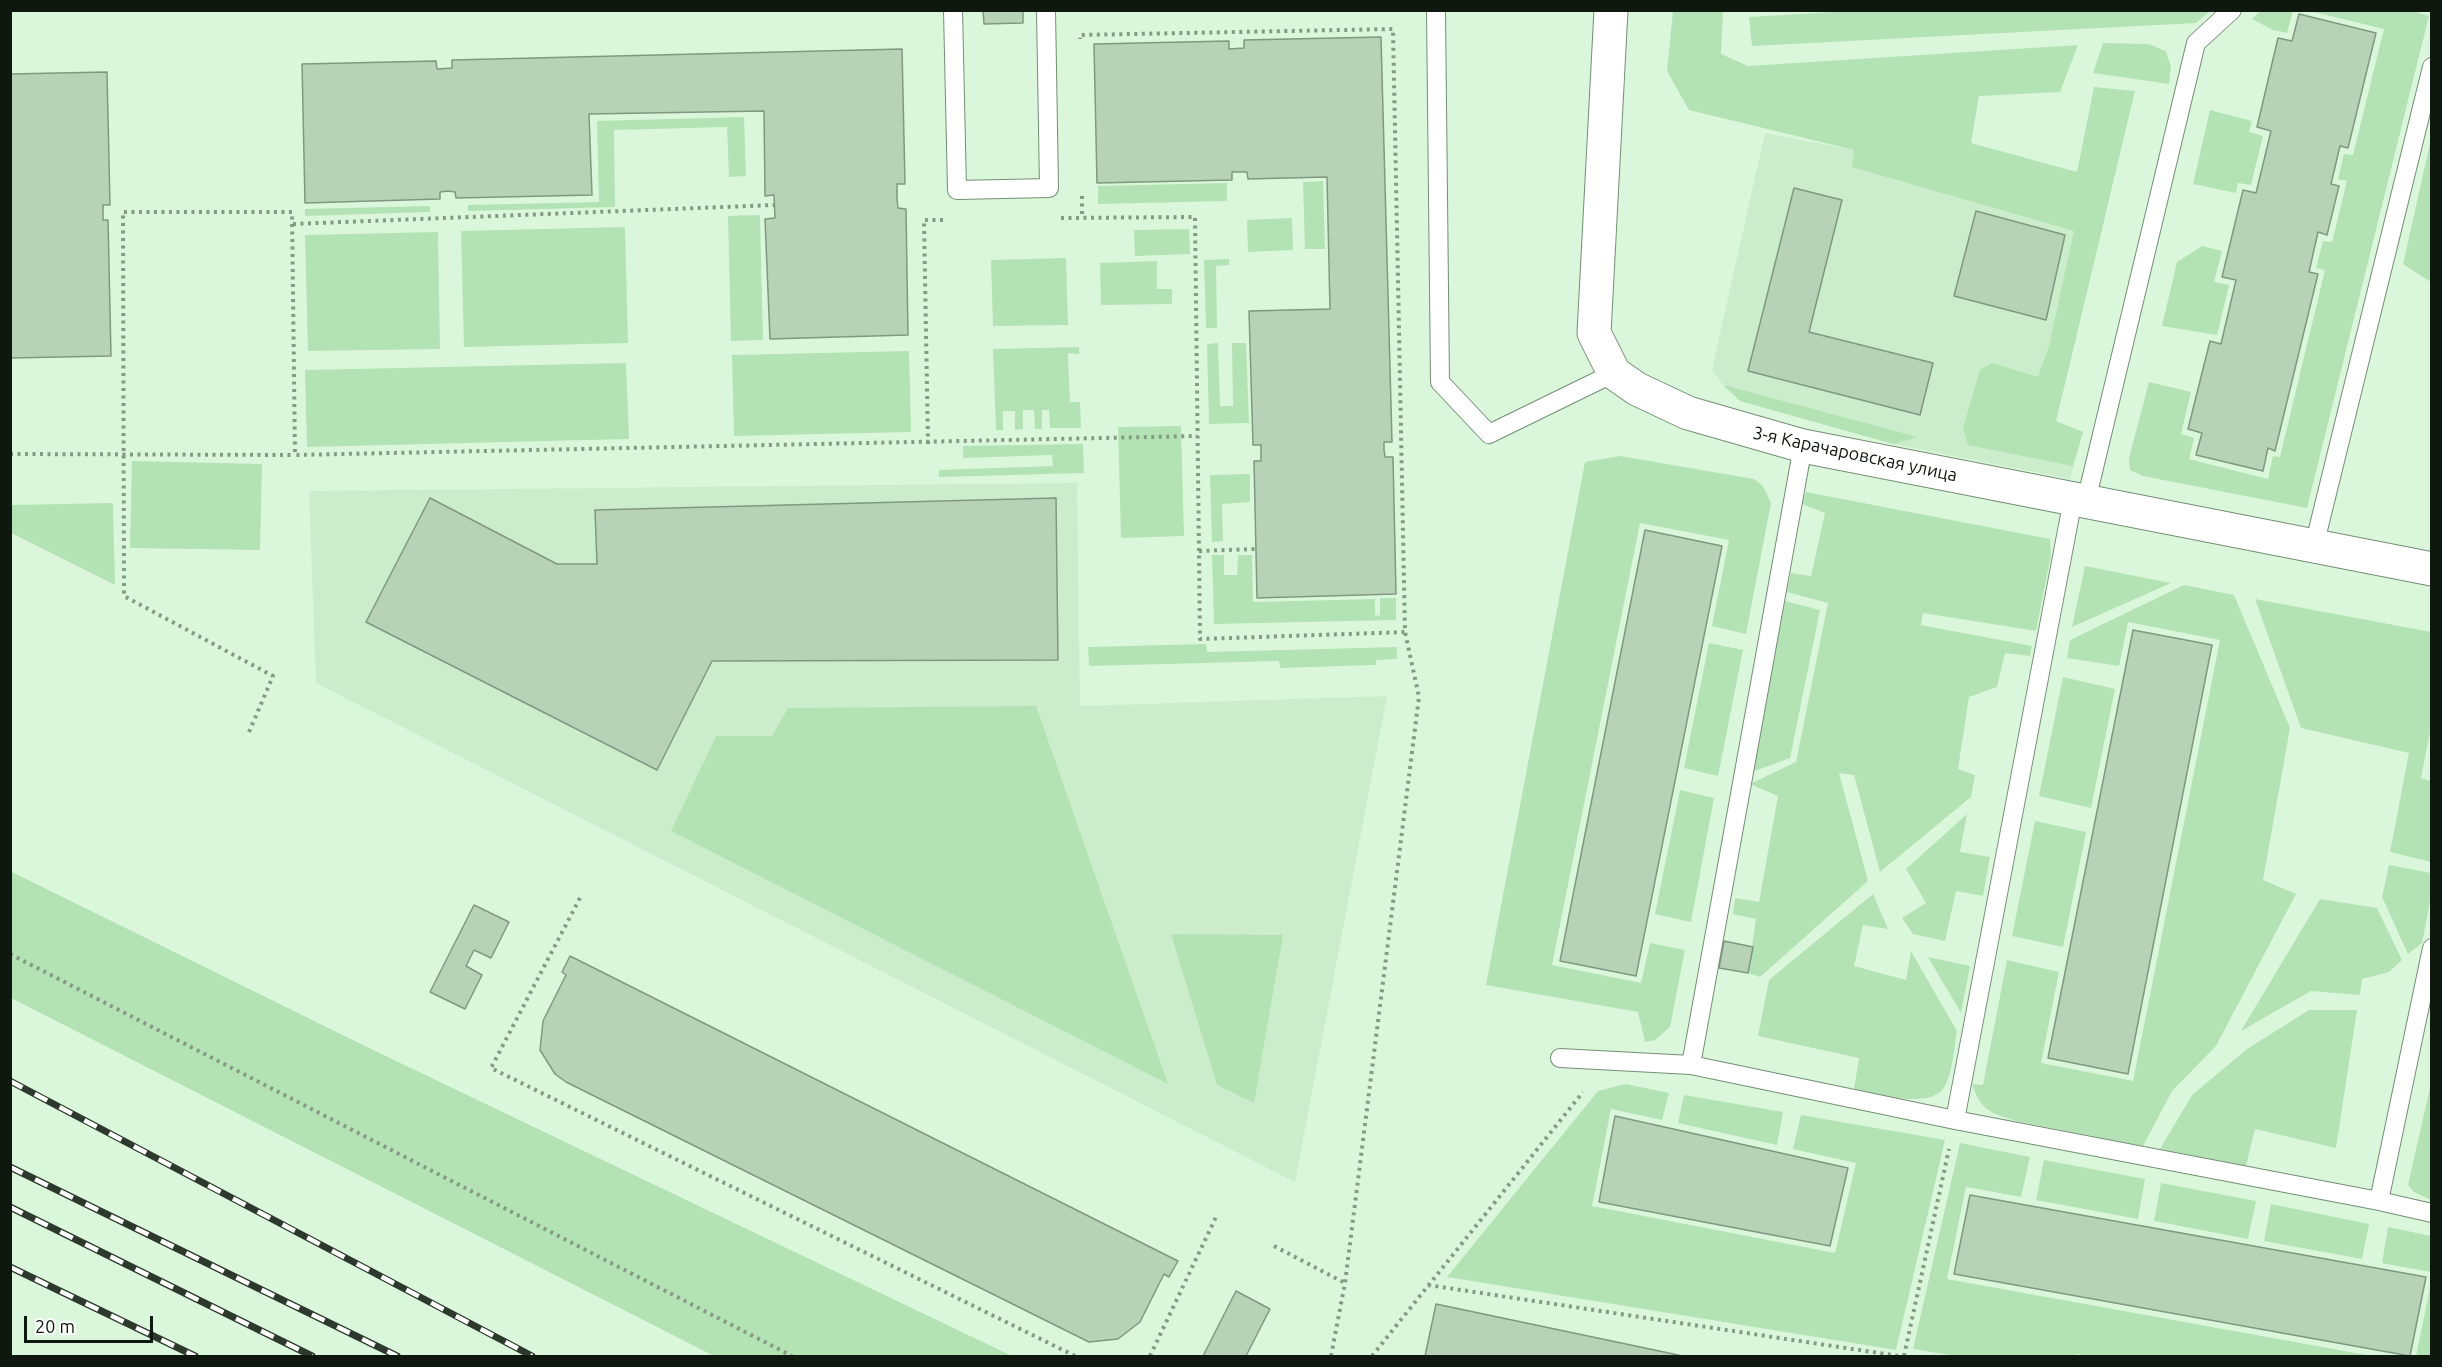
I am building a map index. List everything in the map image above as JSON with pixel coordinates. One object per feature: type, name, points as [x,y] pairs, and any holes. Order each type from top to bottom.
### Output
[{"type":"street","name":"3-я Карачаровская улица","points":[[1611,10],[1594,333],[1614,373],[1637,389],[1688,413],[1803,446],[2432,569]]},
{"type":"lane","points":[[953,10],[957,190],[1049,188],[1046,10]]},
{"type":"lane","points":[[1436,10],[1440,382],[1489,434],[1614,373]]},
{"type":"lane","points":[[1955,1120],[2080,500],[2196,43],[2232,10]]},
{"type":"lane","points":[[2314,546],[2432,67]]},
{"type":"lane","points":[[1691,1065],[1803,446]]},
{"type":"lane","points":[[2379,1201],[2432,948]]},
{"type":"lane","points":[[1560,1058],[1691,1065],[1955,1120],[2432,1213]]},
{"type":"path","points":[[1080,46],[1080,35],[1394,29],[1405,632],[1419,697],[1345,1283],[1331,1356]]},
{"type":"path","points":[[1082,195],[1082,218]]},
{"type":"path","points":[[292,224],[774,205]]},
{"type":"path","points":[[249,732],[273,676],[124,596],[123,212],[292,212],[295,455]]},
{"type":"path","points":[[1059,218],[1195,217],[1200,639],[1405,632]]},
{"type":"path","points":[[928,444],[924,220],[947,219]]},
{"type":"path","points":[[10,454],[295,455],[928,444],[1197,436]]},
{"type":"path","points":[[1199,550],[1255,549]]},
{"type":"path","points":[[580,898],[491,1068],[1075,1356]]},
{"type":"path","points":[[10,954],[792,1356]]},
{"type":"path","points":[[1372,1356],[1585,1090]]},
{"type":"path","points":[[1904,1356],[1955,1120]]},
{"type":"path","points":[[1150,1356],[1216,1217]]},
{"type":"path","points":[[1274,1246],[1345,1283]]},
{"type":"path","points":[[1428,1285],[1899,1356]]},
{"type":"shaded area","points":[[2210,10],[2196,23],[1752,46],[1749,17],[1851,11]]},
{"type":"shaded area","points":[[2261,10],[2293,11],[2287,33],[2273,30],[2252,19]]},
{"type":"shaded area","points":[[2410,10],[2429,16],[2307,508],[2143,476],[2130,470],[2129,458],[2149,382],[2191,392],[2181,434],[2194,438],[2189,459],[2268,479],[2273,456],[2280,457],[2325,270],[2316,268],[2323,241],[2332,242],[2347,181],[2338,179],[2344,154],[2353,155],[2384,29],[2310,11]]},
{"type":"shaded area","points":[[1673,11],[1723,11],[1721,54],[1748,66],[2078,45],[2060,92],[1979,96],[1971,143],[2077,172],[2094,87],[2135,91],[2056,421],[2083,432],[2073,466],[1968,445],[1963,428],[1980,370],[1992,363],[2038,377],[2049,346],[2074,231],[1852,167],[1854,150],[1689,110],[1667,71]]},
{"type":"shaded area","points":[[2103,43],[2148,44],[2166,51],[2171,67],[2169,84],[2093,73]]},
{"type":"shaded area","points":[[2210,110],[2252,121],[2249,132],[2263,136],[2251,185],[2238,183],[2236,193],[2193,184]]},
{"type":"shaded area","points":[[744,117],[746,176],[729,177],[727,127],[614,130],[615,207],[468,211],[468,205],[599,202],[597,121]]},
{"type":"shaded area","points":[[1765,133],[1854,150],[2104,222],[2056,421],[2083,432],[2070,479],[1893,444],[1740,401],[1723,385],[1712,370]]},
{"type":"shaded area","points":[[2431,139],[2432,274],[2429,281],[2403,264]]},
{"type":"shaded area","points":[[1323,181],[1325,249],[1305,249],[1303,182]]},
{"type":"shaded area","points":[[1227,183],[1227,201],[1098,204],[1098,186]]},
{"type":"shaded area","points":[[430,206],[430,212],[305,216],[305,209]]},
{"type":"shaded area","points":[[760,215],[763,340],[731,341],[728,216]]},
{"type":"shaded area","points":[[1292,218],[1293,250],[1248,252],[1247,220]]},
{"type":"shaded area","points":[[625,227],[628,343],[464,347],[461,231]]},
{"type":"shaded area","points":[[1189,229],[1190,254],[1135,256],[1134,230]]},
{"type":"shaded area","points":[[438,232],[440,349],[308,351],[305,235]]},
{"type":"shaded area","points":[[2202,246],[2222,251],[2214,282],[2229,285],[2217,335],[2162,326],[2177,262]]},
{"type":"shaded area","points":[[1066,258],[1068,325],[993,326],[991,260]]},
{"type":"shaded area","points":[[1229,259],[1229,265],[1216,266],[1217,328],[1206,328],[1204,260]]},
{"type":"shaded area","points":[[1157,261],[1157,289],[1172,289],[1172,304],[1101,305],[1100,263]]},
{"type":"shaded area","points":[[1218,343],[1220,406],[1233,406],[1232,343],[1246,343],[1249,423],[1209,424],[1207,344]]},
{"type":"shaded area","points":[[1079,347],[1079,354],[1068,353],[1068,360],[1070,402],[1080,402],[1081,428],[1050,428],[1049,410],[1042,410],[1042,429],[1035,429],[1034,410],[1023,410],[1023,429],[1015,430],[1015,411],[1003,411],[1003,430],[996,430],[993,349]]},
{"type":"shaded area","points":[[909,351],[911,432],[734,436],[732,355]]},
{"type":"shaded area","points":[[626,363],[629,439],[307,447],[305,370]]},
{"type":"shaded area","points":[[1723,385],[1918,437],[1893,444],[1740,401]]},
{"type":"shaded area","points":[[1181,426],[1184,536],[1121,538],[1118,427]]},
{"type":"shaded area","points":[[1083,444],[1084,473],[939,477],[939,470],[1053,466],[1052,455],[963,458],[963,446]]},
{"type":"shaded area","points":[[1620,456],[1754,479],[1763,486],[1771,503],[1746,634],[1712,626],[1729,540],[1640,523],[1552,965],[1641,983],[1650,943],[1685,950],[1670,1027],[1655,1040],[1645,1042],[1638,1012],[1486,985],[1585,462]]},
{"type":"shaded area","points":[[132,461],[262,464],[260,550],[130,548]]},
{"type":"shaded area","points":[[1250,474],[1250,502],[1222,504],[1223,541],[1212,542],[1210,475]]},
{"type":"shaded area","points":[[1077,483],[1080,706],[1387,696],[1295,1182],[316,683],[309,491]]},
{"type":"shaded area","points":[[1806,492],[2050,539],[2051,555],[2036,631],[1923,613],[1921,625],[2032,646],[2030,656],[2005,653],[1997,687],[1969,697],[1958,769],[1975,775],[1971,797],[1880,872],[1854,775],[1839,773],[1868,881],[1760,977],[1748,973],[1756,919],[1733,914],[1735,898],[1759,902],[1778,796],[1750,784],[1796,762],[1828,603],[1787,592],[1791,573],[1811,576],[1825,513],[1802,504]]},
{"type":"shaded area","points":[[113,503],[115,585],[11,533],[11,505]]},
{"type":"shaded area","points":[[1212,555],[1224,555],[1224,575],[1237,575],[1238,555],[1252,555],[1253,602],[1375,599],[1375,615],[1380,616],[1380,598],[1396,598],[1396,620],[1214,624]]},
{"type":"shaded area","points":[[2085,566],[2171,583],[2072,627]]},
{"type":"shaded area","points":[[2184,585],[2234,595],[2290,728],[2263,880],[2296,894],[2216,1046],[2172,1091],[2143,1146],[2000,1116],[1983,1105],[1972,1084],[1983,1085],[2007,960],[2059,972],[2041,1063],[2133,1081],[2220,640],[2128,622],[2119,666],[2067,658],[2070,640]]},
{"type":"shaded area","points":[[2255,599],[2431,632],[2431,727],[2421,778],[2431,781],[2431,862],[2390,852],[2409,753],[2301,728]]},
{"type":"shaded area","points":[[1785,601],[1820,610],[1790,758],[1752,772]]},
{"type":"shaded area","points":[[1709,643],[1743,650],[1718,776],[1684,768]]},
{"type":"shaded area","points":[[1206,644],[1207,652],[1397,647],[1397,659],[1376,660],[1376,665],[1280,668],[1279,661],[1089,666],[1088,647]]},
{"type":"shaded area","points":[[2063,677],[2115,689],[2091,808],[2039,796]]},
{"type":"shaded area","points":[[1036,706],[1168,1084],[671,831],[716,736],[772,736],[788,708]]},
{"type":"shaded area","points":[[1680,790],[1714,798],[1691,922],[1655,914]]},
{"type":"shaded area","points":[[1967,814],[1960,852],[1990,857],[1983,896],[1956,891],[1945,941],[1913,934],[1902,918],[1926,903],[1906,869]]},
{"type":"shaded area","points":[[2035,821],[2086,832],[2063,947],[2012,936]]},
{"type":"shaded area","points":[[2389,865],[2431,873],[2431,896],[2422,943],[2408,954],[2382,897]]},
{"type":"shaded area","points":[[10,871],[369,1048],[1012,1356],[714,1356],[11,998]]},
{"type":"shaded area","points":[[1873,894],[1888,929],[1863,925],[1854,966],[1906,980],[1911,951],[1957,1031],[1948,1080],[1938,1093],[1928,1098],[1903,1098],[1854,1089],[1859,1058],[1758,1036],[1769,980]]},
{"type":"shaded area","points":[[2320,899],[2377,908],[2402,960],[2389,972],[2362,979],[2360,995],[2311,991],[2241,1031]]},
{"type":"shaded area","points":[[1171,934],[1283,935],[1254,1103],[1217,1085]]},
{"type":"shaded area","points":[[1928,957],[1970,966],[1961,1013]]},
{"type":"shaded area","points":[[2309,1010],[2357,1010],[2336,1148],[2255,1129],[2246,1166],[2160,1149],[2192,1095],[2247,1049]]},
{"type":"shaded area","points":[[2431,1083],[2431,1200],[2414,1192],[2408,1185]]},
{"type":"shaded area","points":[[1626,1084],[1669,1093],[1662,1120],[1611,1109],[1592,1206],[1835,1253],[1856,1163],[1793,1149],[1801,1115],[1945,1140],[1896,1350],[1447,1277],[1598,1091]]},
{"type":"shaded area","points":[[1684,1095],[1783,1112],[1777,1145],[1678,1123]]},
{"type":"shaded area","points":[[1960,1143],[2030,1157],[2021,1197],[1966,1187],[1947,1279],[2372,1356],[2086,1356],[2077,1354],[2076,1356],[1956,1356],[1913,1349]]},
{"type":"shaded area","points":[[2044,1160],[2145,1179],[2138,1219],[2036,1200]]},
{"type":"shaded area","points":[[2161,1183],[2256,1201],[2248,1239],[2154,1221]]},
{"type":"shaded area","points":[[2271,1204],[2369,1224],[2362,1259],[2264,1241]]},
{"type":"shaded area","points":[[2388,1227],[2431,1236],[2431,1272],[2382,1263]]},
{"type":"shaded area","points":[[2431,1283],[2431,1356],[2416,1356]]},
{"type":"building","points":[[983,10],[1023,10],[1023,23],[984,24]]},
{"type":"building","points":[[2299,14],[2376,33],[2348,148],[2340,146],[2331,184],[2339,186],[2327,235],[2318,232],[2309,272],[2318,274],[2275,451],[2268,448],[2263,471],[2196,455],[2202,433],[2188,429],[2210,341],[2221,344],[2236,280],[2222,277],[2243,190],[2256,193],[2271,131],[2257,127],[2278,38],[2292,41]]},
{"type":"building","points":[[1381,37],[1392,442],[1384,442],[1384,449],[1385,457],[1393,457],[1396,594],[1257,598],[1254,461],[1261,461],[1261,445],[1253,445],[1249,311],[1330,309],[1327,177],[1248,179],[1247,172],[1232,172],[1232,180],[1097,183],[1094,44],[1229,41],[1229,49],[1244,48],[1244,40]]},
{"type":"building","points":[[902,49],[905,184],[897,184],[897,199],[898,208],[906,209],[908,335],[770,339],[765,219],[775,218],[774,195],[765,196],[764,111],[589,114],[592,195],[456,198],[455,192],[448,191],[440,192],[440,199],[305,203],[302,64],[436,61],[437,69],[452,68],[452,60]]},
{"type":"building","points":[[107,72],[110,205],[103,205],[103,220],[108,220],[111,356],[10,358],[10,74]]},
{"type":"building","points":[[1794,188],[1842,200],[1809,332],[1933,363],[1920,415],[1748,371]]},
{"type":"building","points":[[1976,211],[2065,235],[2046,320],[1954,296]]},
{"type":"building","points":[[430,498],[557,564],[597,564],[595,510],[1056,498],[1058,660],[712,661],[657,770],[366,622]]},
{"type":"building","points":[[1645,530],[1722,546],[1636,976],[1560,961]]},
{"type":"building","points":[[2133,630],[2212,645],[2128,1074],[2048,1058]]},
{"type":"building","points":[[474,905],[509,922],[491,958],[474,950],[466,966],[482,975],[465,1009],[430,992]]},
{"type":"building","points":[[1724,941],[1753,947],[1748,973],[1719,968]]},
{"type":"building","points":[[570,956],[1178,1261],[1169,1277],[1164,1274],[1140,1322],[1118,1339],[1089,1342],[566,1082],[555,1074],[540,1050],[543,1021],[566,975],[562,972]]},
{"type":"building","points":[[1615,1116],[1848,1168],[1830,1246],[1599,1202]]},
{"type":"building","points":[[1970,1195],[2426,1277],[2410,1356],[1954,1274]]},
{"type":"building","points":[[1236,1291],[1270,1309],[1246,1356],[1203,1356]]},
{"type":"building","points":[[1436,1304],[1683,1356],[1425,1356]]},
{"type":"railway","points":[[10,1081],[532,1356]]},
{"type":"railway","points":[[10,1167],[397,1356]]},
{"type":"railway","points":[[10,1207],[312,1356]]},
{"type":"railway","points":[[10,1267],[195,1356]]}]
